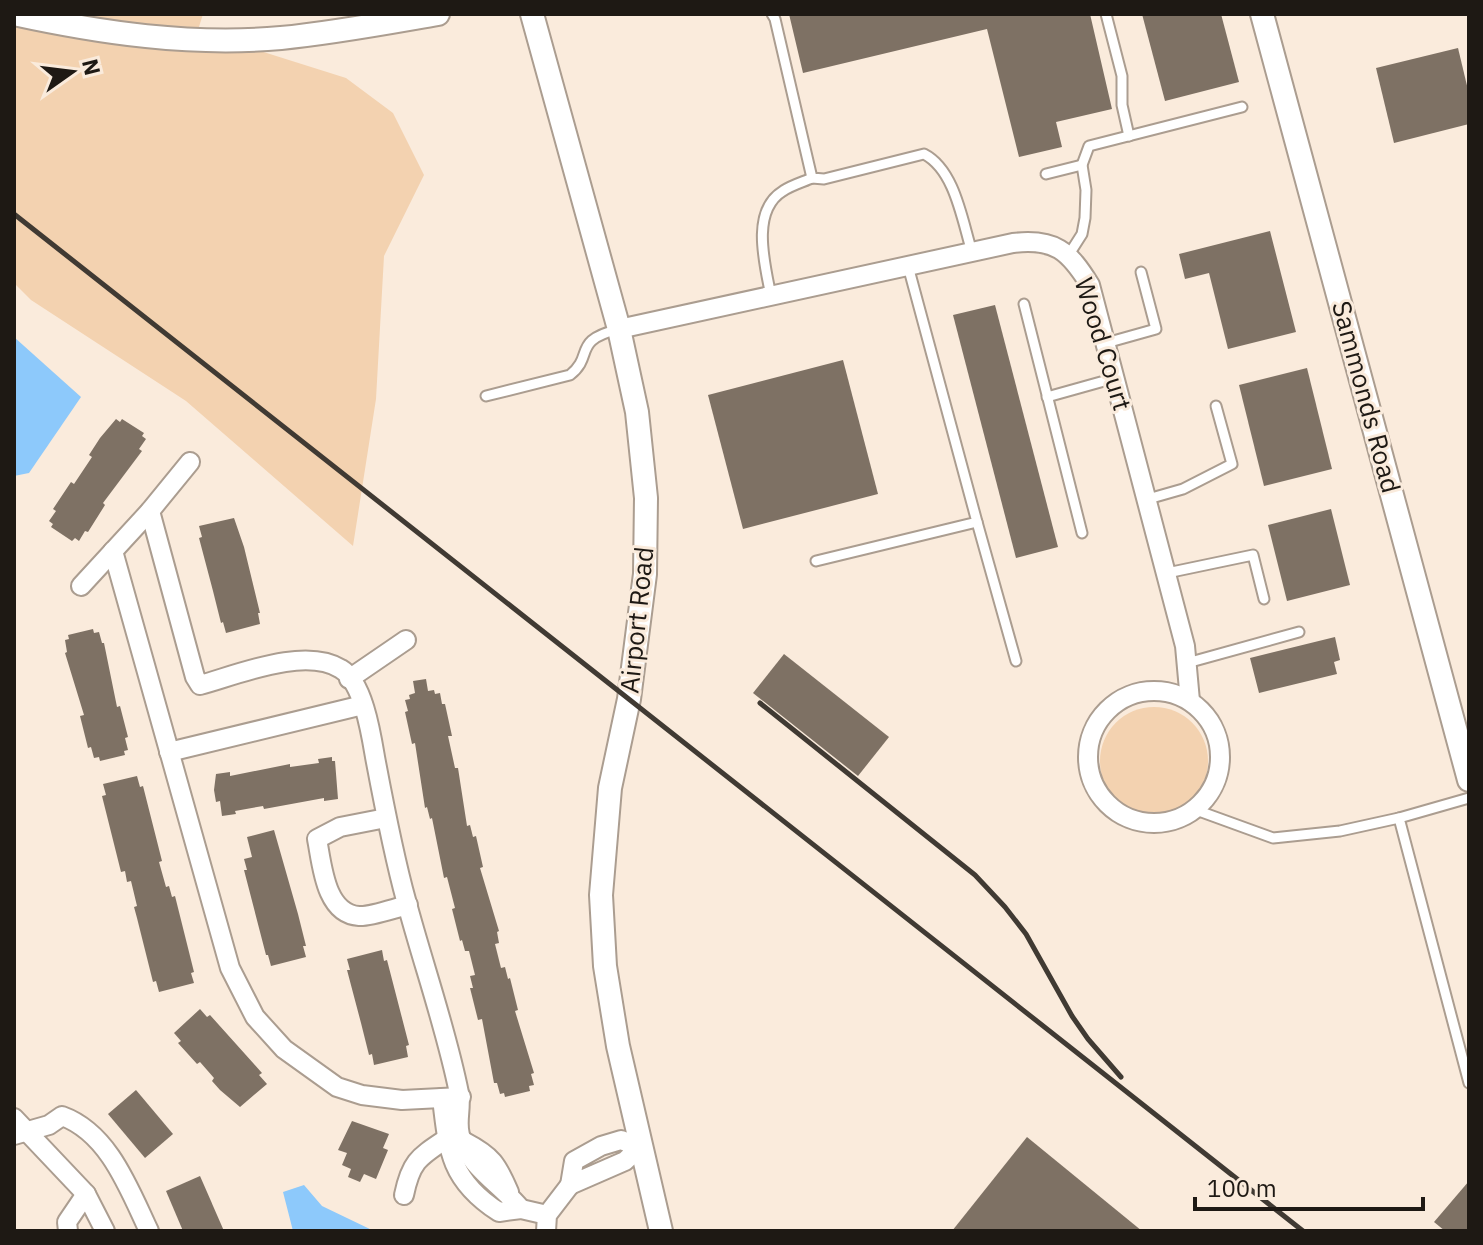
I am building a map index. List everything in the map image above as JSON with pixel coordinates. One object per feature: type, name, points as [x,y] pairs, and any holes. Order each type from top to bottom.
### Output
[{"type":"street","points":[[14,14],[100,32],[193,40],[279,38],[373,20],[438,14]]},
{"type":"street","name":"Airport Road","points":[[532,14],[619,329],[637,412],[646,498],[645,574],[629,699],[610,788],[601,895],[605,966],[618,1046],[661,1231]]},
{"type":"street","name":"Sammonds Road","points":[[1262,14],[1464,742],[1469,780]]},
{"type":"street","name":"Wood Court","points":[[619,329],[1035,240],[1057,247],[1075,262],[1090,285],[1185,646],[1190,701]]},
{"type":"street","points":[[81,586],[190,462]]},
{"type":"street","points":[[150,511],[195,677],[200,685],[293,660],[320,661],[342,669],[360,694],[386,818],[459,1124],[452,1141],[447,1170],[470,1206],[483,1215],[514,1205]]},
{"type":"street","points":[[113,551],[230,968],[255,1017],[284,1049],[337,1087],[362,1095],[402,1100],[451,1098]]},
{"type":"street","points":[[349,679],[406,640]]},
{"type":"street","points":[[1147,691],[1169,692],[1190,701],[1206,715],[1217,733],[1221,754],[1219,775],[1210,794],[1196,810],[1176,821],[1154,824],[1132,821],[1113,810],[1098,793],[1089,772],[1088,750],[1094,728],[1107,710],[1126,697],[1147,691]]},
{"type":"street","points":[[169,752],[363,705]]},
{"type":"street","points":[[386,818],[340,827],[317,839],[326,884],[339,908],[358,916],[408,905]]},
{"type":"street","points":[[21,1133],[49,1125],[62,1116],[79,1122],[117,1165],[149,1231]]},
{"type":"street","points":[[14,1118],[21,1133],[86,1194],[105,1231]]},
{"type":"street","points":[[452,1141],[514,1205],[546,1223],[570,1185],[574,1161],[601,1146],[621,1140],[640,1147]]},
{"type":"street","points":[[404,1195],[407,1180],[419,1156],[452,1141]]},
{"type":"street","points":[[68,1231],[67,1222],[86,1194]]},
{"type":"lane","points":[[772,14],[812,178]]},
{"type":"lane","points":[[1106,14],[1122,76],[1122,105],[1129,136]]},
{"type":"lane","points":[[1068,256],[1082,234],[1086,190],[1082,165],[1089,146],[1242,107]]},
{"type":"lane","points":[[771,296],[760,243],[767,212],[780,192],[812,178],[824,179],[924,154],[938,161],[956,199],[972,252]]},
{"type":"lane","points":[[1046,174],[1082,165]]},
{"type":"lane","points":[[908,266],[1016,661]]},
{"type":"lane","points":[[1106,343],[1156,329],[1141,272]]},
{"type":"lane","points":[[1024,304],[1082,533]]},
{"type":"lane","points":[[486,396],[570,375],[578,367],[588,343],[598,334],[619,329]]},
{"type":"lane","points":[[1047,397],[1115,378]]},
{"type":"lane","points":[[1148,499],[1183,489],[1232,464],[1216,406]]},
{"type":"lane","points":[[816,561],[977,522]]},
{"type":"lane","points":[[1167,573],[1253,555],[1264,599]]},
{"type":"lane","points":[[1187,663],[1299,632]]},
{"type":"lane","points":[[1196,810],[1273,838],[1340,831],[1469,798]]},
{"type":"lane","points":[[1399,818],[1469,1083]]},
{"type":"shaded area","points":[[52,14],[203,14],[198,30],[202,32]]},
{"type":"shaded area","points":[[14,22],[248,47],[346,78],[393,113],[424,175],[384,256],[376,399],[353,546],[186,401],[31,300],[14,283]]},
{"type":"shaded area","points":[[1154,707],[1175,711],[1192,723],[1204,740],[1208,761],[1204,782],[1192,799],[1175,811],[1154,815],[1133,811],[1116,799],[1104,782],[1100,761],[1104,740],[1116,723],[1133,711]]},
{"type":"water","points":[[14,337],[81,397],[29,473],[14,476]]},
{"type":"water","points":[[304,1185],[322,1206],[374,1231],[293,1231],[283,1192]]},
{"type":"building","points":[[789,14],[1090,14],[1112,109],[1056,122],[1062,147],[1019,157],[987,29],[803,73]]},
{"type":"building","points":[[1142,14],[1221,14],[1239,82],[1165,101]]},
{"type":"building","points":[[1458,48],[1469,94],[1469,124],[1394,143],[1376,68]]},
{"type":"building","points":[[1270,231],[1296,332],[1228,349],[1209,273],[1185,279],[1179,254]]},
{"type":"building","points":[[995,305],[1058,547],[1016,558],[953,315]]},
{"type":"building","points":[[843,360],[878,494],[743,529],[708,395]]},
{"type":"building","points":[[1307,368],[1332,469],[1264,486],[1239,385]]},
{"type":"building","points":[[116,419],[120,422],[122,419],[144,433],[142,436],[146,439],[139,449],[142,451],[103,503],[105,505],[88,532],[85,531],[79,541],[75,538],[72,541],[51,527],[53,524],[49,521],[56,511],[53,509],[71,482],[74,484],[92,457],[89,455]]},
{"type":"building","points":[[1331,509],[1350,585],[1287,601],[1268,525]]},
{"type":"building","points":[[234,518],[244,547],[260,624],[226,633],[199,538],[202,537],[199,526]]},
{"type":"building","points":[[93,629],[94,633],[99,632],[104,643],[117,707],[120,706],[128,737],[125,738],[128,750],[124,751],[125,755],[100,761],[99,757],[94,758],[91,747],[88,748],[80,716],[84,715],[65,653],[68,635]]},
{"type":"building","points":[[1335,637],[1340,660],[1334,662],[1337,674],[1259,693],[1250,658]]},
{"type":"building","points":[[784,654],[889,737],[858,776],[753,693]]},
{"type":"building","points":[[426,679],[428,691],[440,693],[442,704],[445,704],[452,736],[448,736],[455,768],[458,768],[467,826],[470,825],[473,837],[476,836],[483,867],[480,868],[499,931],[499,943],[495,944],[501,968],[505,967],[510,978],[518,1010],[515,1011],[534,1073],[531,1074],[534,1085],[529,1086],[530,1091],[505,1097],[494,1083],[482,1019],[478,1020],[470,988],[473,988],[470,976],[475,975],[469,951],[465,951],[460,941],[452,909],[455,908],[447,877],[444,878],[432,818],[425,808],[415,743],[412,744],[405,712],[408,711],[405,700],[415,693],[413,681]]},
{"type":"building","points":[[332,757],[335,761],[338,799],[324,801],[324,798],[264,809],[263,806],[222,816],[220,801],[216,802],[214,790],[216,774],[230,772],[230,776],[290,764],[290,767],[319,763],[318,759]]},
{"type":"building","points":[[137,776],[140,787],[143,786],[166,887],[169,886],[172,897],[175,896],[194,972],[191,973],[194,983],[159,992],[156,981],[153,982],[134,907],[137,906],[131,881],[127,882],[125,871],[121,872],[102,796],[106,795],[103,784]]},
{"type":"building","points":[[274,830],[298,914],[306,957],[271,966],[244,870],[247,870],[244,859],[252,857],[247,837]]},
{"type":"building","points":[[382,950],[409,1045],[406,1046],[408,1057],[374,1065],[347,970],[350,970],[347,959]]},
{"type":"building","points":[[200,1009],[207,1017],[210,1015],[262,1073],[259,1075],[267,1084],[240,1107],[212,1081],[214,1078],[200,1062],[197,1064],[178,1043],[181,1041],[174,1033]]},
{"type":"building","points":[[136,1090],[173,1134],[145,1158],[108,1114]]},
{"type":"building","points":[[352,1121],[389,1134],[383,1148],[388,1150],[376,1179],[364,1174],[360,1182],[348,1177],[351,1169],[342,1165],[347,1153],[338,1150]]},
{"type":"building","points":[[1027,1137],[1142,1231],[952,1231]]},
{"type":"building","points":[[200,1176],[224,1231],[183,1231],[166,1191]]},
{"type":"building","points":[[1469,1181],[1469,1231],[1445,1231],[1434,1222]]},
{"type":"railway","points":[[14,214],[1303,1231]]},
{"type":"railway","points":[[760,703],[975,875],[1026,934],[1072,1016],[1121,1077]]}]
